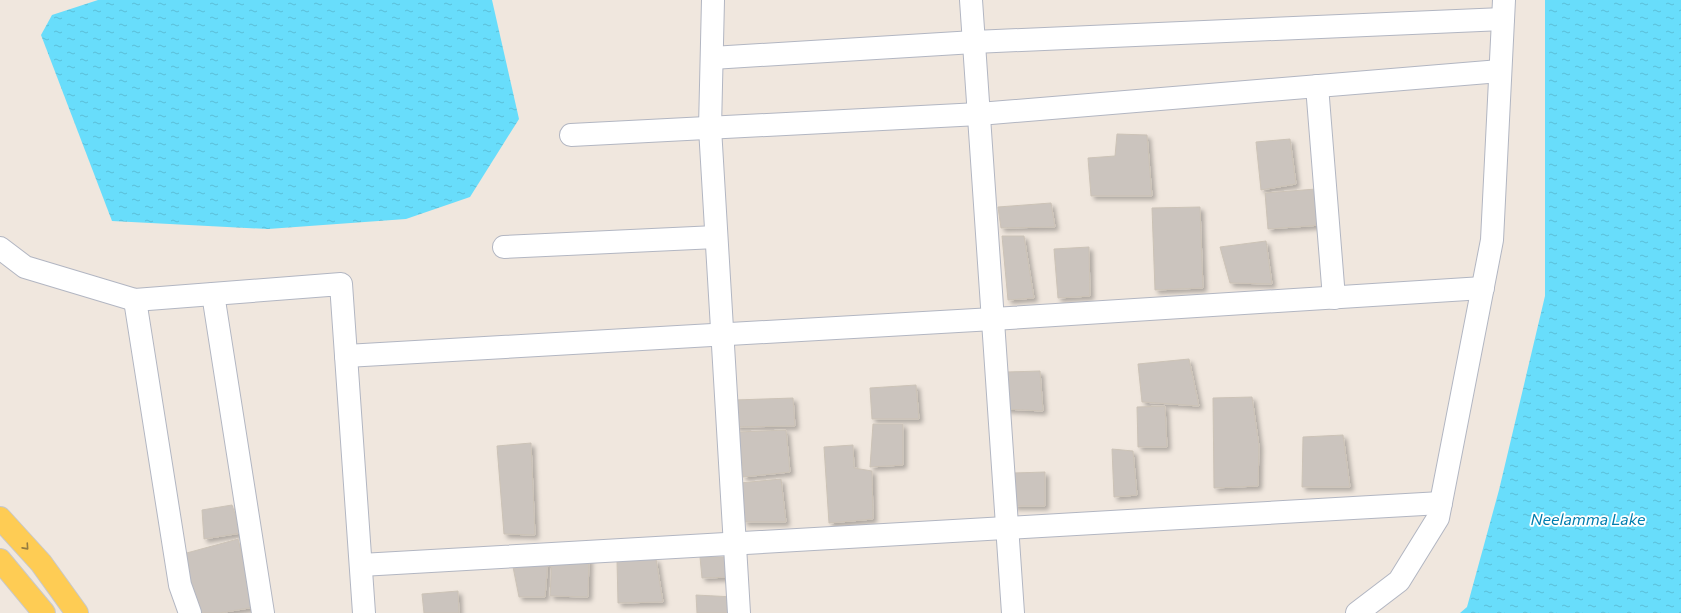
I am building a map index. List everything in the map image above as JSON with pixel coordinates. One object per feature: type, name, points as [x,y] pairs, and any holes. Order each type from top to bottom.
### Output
[{"type":"main road","points":[[0,518],[41,563],[77,613]]},
{"type":"main road","points":[[0,560],[44,613]]},
{"type":"street","points":[[713,0],[710,128],[721,334],[740,613]]},
{"type":"street","points":[[971,0],[1013,613]]},
{"type":"street","points":[[712,58],[1504,10],[1492,240],[1438,518],[1398,580],[1357,613]]},
{"type":"street","points":[[570,135],[979,114],[1500,71]]},
{"type":"street","points":[[1317,86],[1334,298]]},
{"type":"street","points":[[504,247],[716,237]]},
{"type":"street","points":[[0,248],[25,267],[135,300],[341,284],[364,613]]},
{"type":"street","points":[[346,356],[993,319],[1483,288]]},
{"type":"street","points":[[213,294],[263,613]]},
{"type":"street","points":[[135,300],[180,585],[190,613]]},
{"type":"street","points":[[361,565],[1441,503]]},
{"type":"water","points":[[98,0],[492,0],[519,119],[470,197],[406,219],[268,229],[112,221],[41,35],[52,15]]},
{"type":"water","name":"Neelamma Lake","points":[[1545,0],[1681,0],[1681,613],[1460,613],[1467,607],[1499,490],[1545,296]]},
{"type":"building","points":[[1117,134],[1147,135],[1152,196],[1091,196],[1088,158],[1115,156]]},
{"type":"building","points":[[1290,139],[1296,184],[1261,190],[1256,142]]},
{"type":"building","points":[[1316,189],[1321,225],[1268,229],[1265,193]]},
{"type":"building","points":[[1051,203],[1055,227],[1001,228],[998,207]]},
{"type":"building","points":[[1200,207],[1203,288],[1155,290],[1152,208]]},
{"type":"building","points":[[1002,236],[1024,236],[1034,298],[1008,300]]},
{"type":"building","points":[[1266,241],[1272,284],[1230,283],[1220,247]]},
{"type":"building","points":[[1089,247],[1090,296],[1058,298],[1054,249]]},
{"type":"building","points":[[1189,359],[1199,406],[1142,402],[1138,364]]},
{"type":"building","points":[[1040,371],[1043,411],[1005,409],[1007,372]]},
{"type":"building","points":[[916,385],[919,419],[872,419],[870,388]]},
{"type":"building","points":[[1252,397],[1259,446],[1258,486],[1214,488],[1213,398]]},
{"type":"building","points":[[793,398],[795,426],[735,427],[735,400]]},
{"type":"building","points":[[1165,406],[1167,447],[1138,447],[1137,407]]},
{"type":"building","points":[[873,424],[903,424],[903,465],[870,467]]},
{"type":"building","points":[[786,430],[790,472],[743,477],[739,432]]},
{"type":"building","points":[[1343,435],[1350,487],[1302,487],[1303,437]]},
{"type":"building","points":[[531,443],[535,535],[504,534],[497,446]]},
{"type":"building","points":[[853,445],[854,468],[872,471],[873,519],[829,523],[824,447]]},
{"type":"building","points":[[1112,449],[1133,451],[1137,495],[1114,497]]},
{"type":"building","points":[[1045,472],[1045,506],[1013,506],[1013,473]]},
{"type":"building","points":[[781,479],[786,522],[744,522],[740,483]]},
{"type":"building","points":[[232,505],[241,533],[204,539],[202,510]]},
{"type":"building","points":[[238,539],[255,607],[219,613],[199,613],[183,554]]},
{"type":"building","points":[[700,557],[732,557],[734,577],[702,578]]},
{"type":"building","points":[[589,558],[588,597],[550,596],[552,559]]},
{"type":"building","points":[[656,559],[663,602],[618,603],[617,561]]},
{"type":"building","points":[[548,561],[545,597],[519,597],[512,562]]},
{"type":"building","points":[[458,591],[459,613],[424,613],[422,594]]},
{"type":"building","points":[[696,595],[734,597],[735,613],[697,613]]}]
